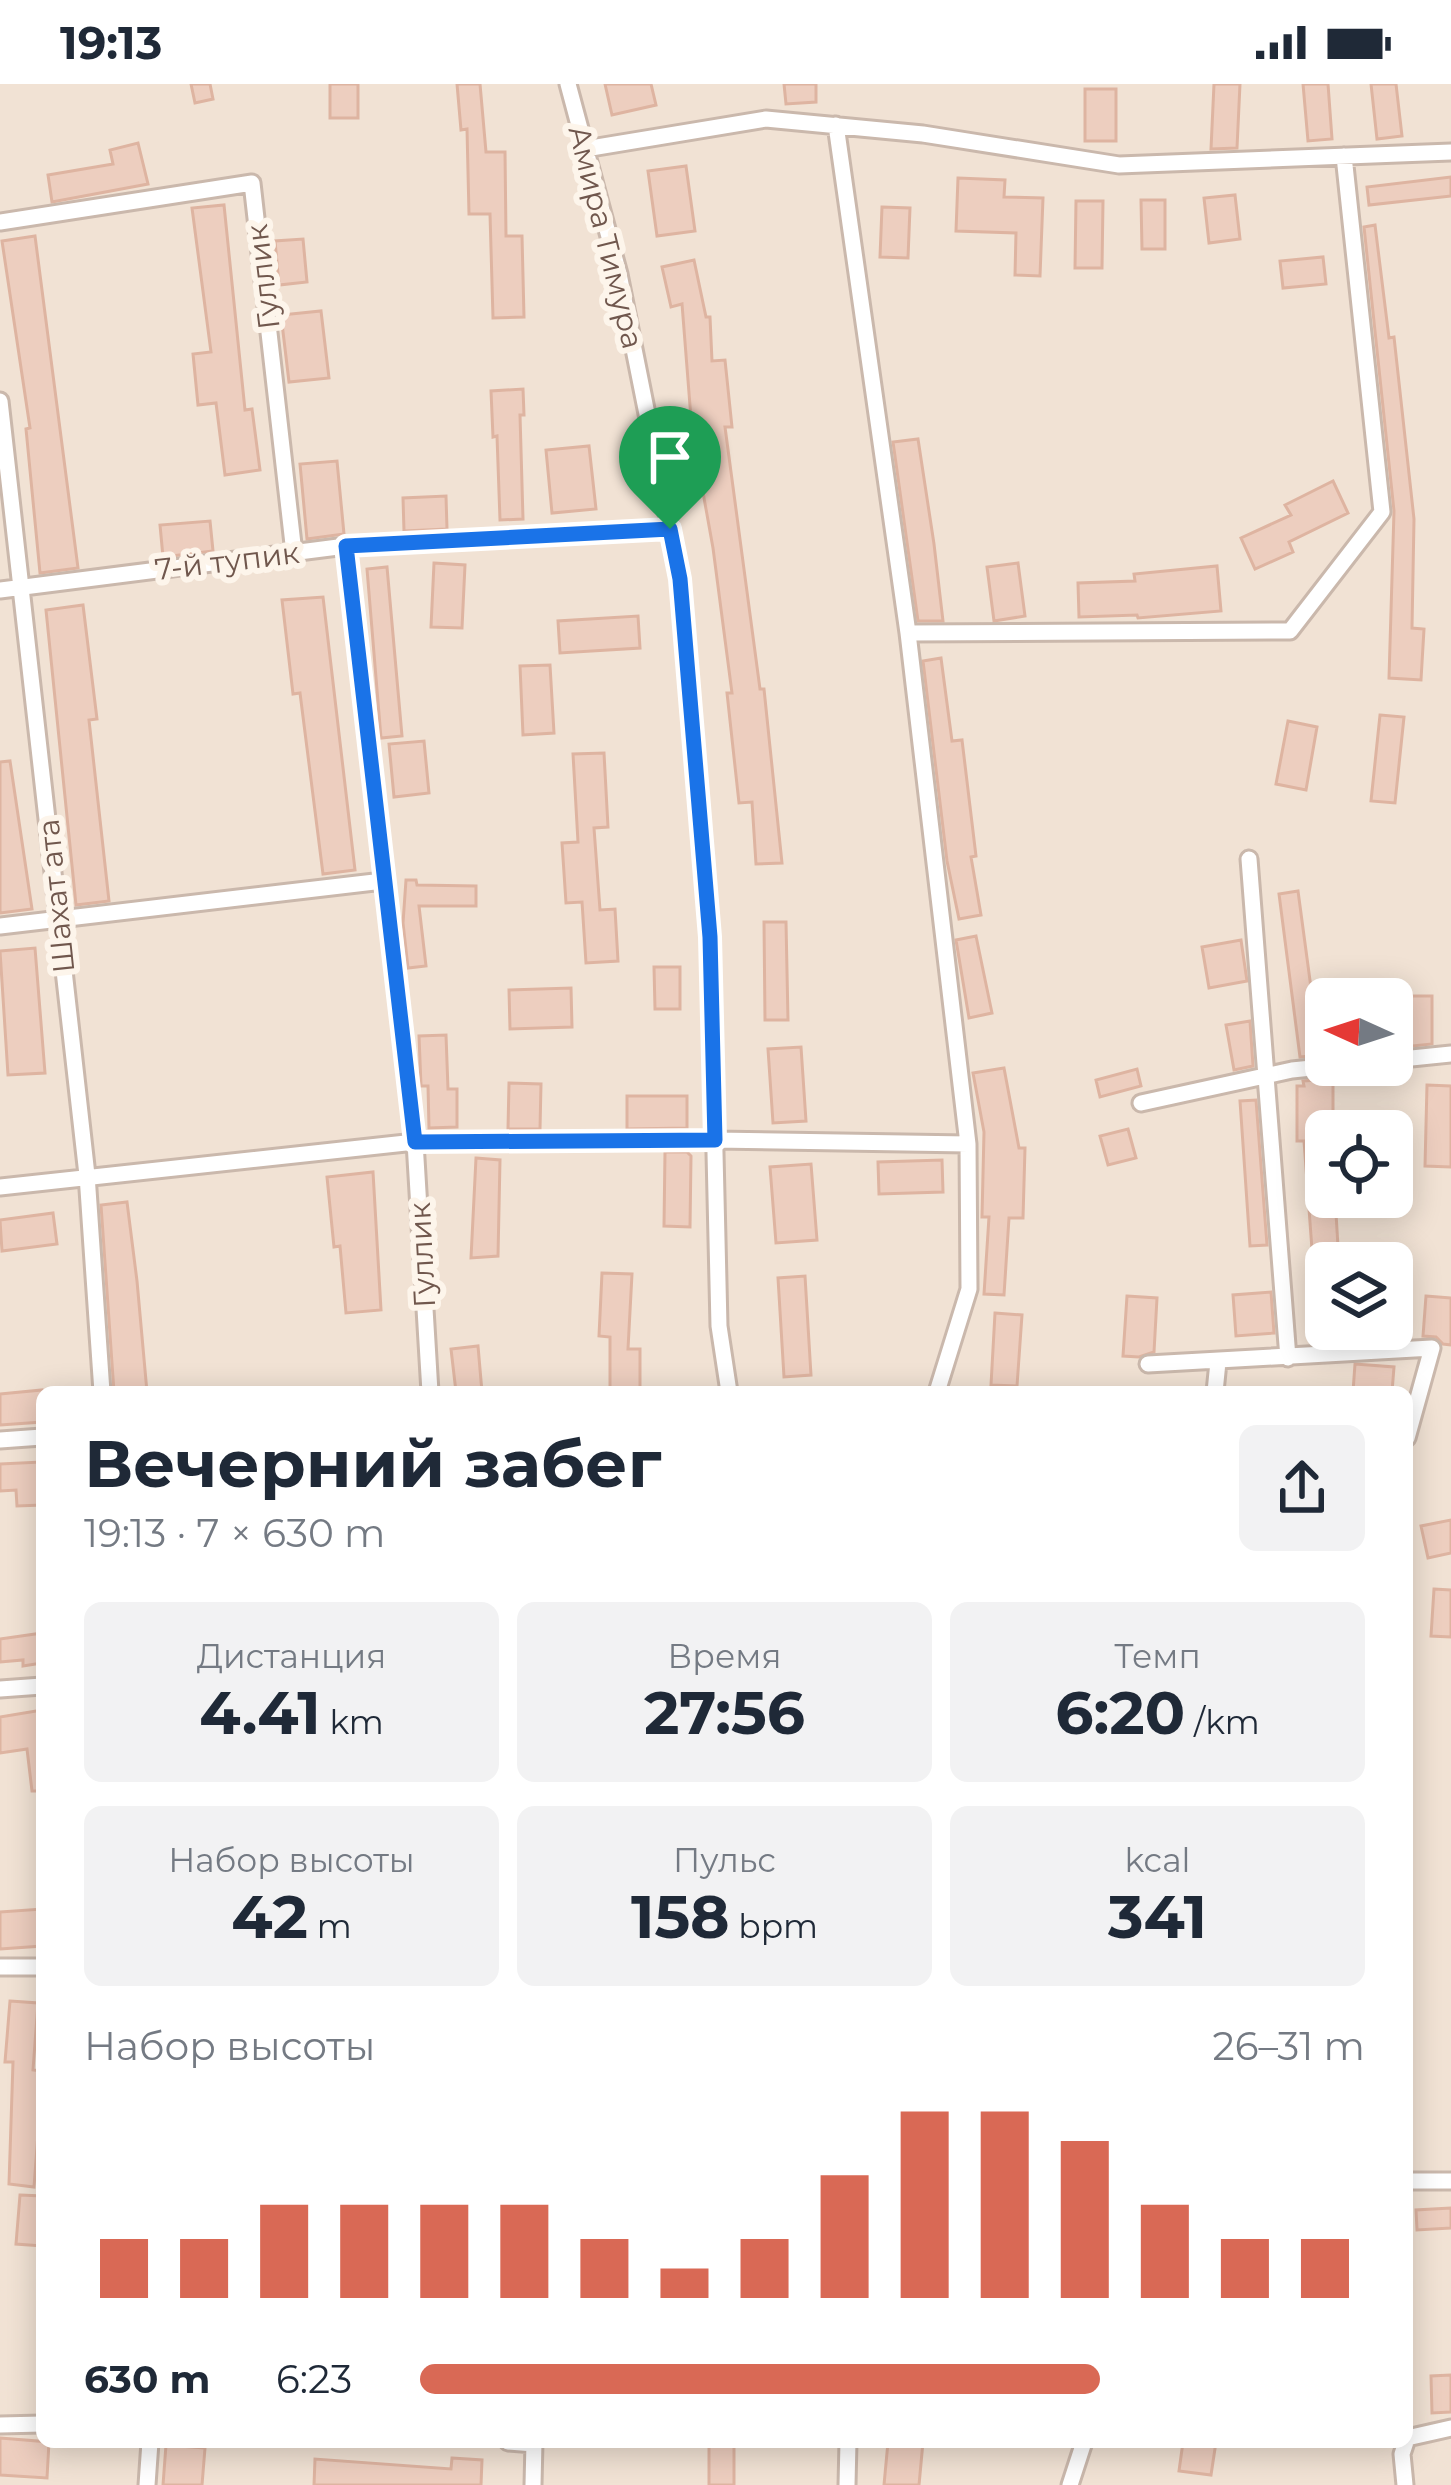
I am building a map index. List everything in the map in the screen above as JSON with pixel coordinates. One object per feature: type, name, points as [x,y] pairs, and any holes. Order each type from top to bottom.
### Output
[{"type":"street","name":"Амира Тимура","points":[[568,84],[619,274],[680,579],[710,937],[719,1326],[728,1386]]},
{"type":"street","points":[[586,149],[766,118],[923,134],[1119,165],[1451,152]]},
{"type":"street","points":[[836,125],[908,633],[968,1144],[968,1289],[939,1386]]},
{"type":"street","points":[[908,633],[1290,631],[1382,512],[1344,156]]},
{"type":"street","name":"Гуллик","points":[[0,222],[252,183],[294,553]]},
{"type":"street","name":"Шахат ата","points":[[0,401],[87,1175],[102,1386]]},
{"type":"street","name":"7-й тупик","points":[[0,590],[346,546],[670,529]]},
{"type":"street","name":"Гуллик","points":[[346,546],[415,1142],[430,1386]]},
{"type":"street","points":[[1249,859],[1288,1358]]},
{"type":"street","points":[[0,926],[383,881]]},
{"type":"street","points":[[1413,1058],[1451,1054]]},
{"type":"street","points":[[1141,1103],[1305,1070]]},
{"type":"street","points":[[0,1186],[415,1142],[968,1144]]},
{"type":"street","points":[[1148,1364],[1432,1348],[1413,1416]]},
{"type":"street","points":[[1215,1386],[1218,1362]]},
{"type":"street","points":[[0,1440],[36,1437]]},
{"type":"street","points":[[0,1689],[36,1686]]},
{"type":"street","points":[[0,1967],[36,1967]]},
{"type":"street","points":[[1413,2181],[1451,2181]]},
{"type":"street","points":[[0,2425],[36,2424]]},
{"type":"street","points":[[1413,2436],[1451,2428]]},
{"type":"street","points":[[147,2485],[150,2448]]},
{"type":"street","points":[[533,2485],[534,2448]]},
{"type":"street","points":[[847,2485],[848,2448]]},
{"type":"street","points":[[1070,2485],[1082,2448]]},
{"type":"street","points":[[1404,2448],[1405,2485]]},
{"type":"shaded area","points":[[0,84],[1451,84],[1451,2485],[0,2485]]},
{"type":"building","points":[[191,84],[210,84],[213,99],[195,103]]},
{"type":"building","points":[[330,84],[358,84],[358,118],[330,118]]},
{"type":"building","points":[[457,84],[480,84],[486,152],[505,152],[506,236],[522,236],[524,317],[493,318],[490,214],[469,214],[467,129],[461,130]]},
{"type":"building","points":[[605,84],[651,84],[656,105],[612,115]]},
{"type":"building","points":[[784,84],[816,84],[816,102],[786,104]]},
{"type":"building","points":[[1214,84],[1240,84],[1237,148],[1211,149]]},
{"type":"building","points":[[1303,84],[1328,84],[1332,139],[1308,141]]},
{"type":"building","points":[[1371,84],[1396,84],[1402,136],[1377,139]]},
{"type":"building","points":[[1085,89],[1116,89],[1116,141],[1085,141]]},
{"type":"building","points":[[138,143],[148,184],[52,202],[48,175],[113,164],[110,150]]},
{"type":"building","points":[[686,166],[695,231],[657,236],[648,171]]},
{"type":"building","points":[[1451,177],[1451,196],[1369,205],[1367,187]]},
{"type":"building","points":[[958,178],[1005,180],[1004,197],[1043,198],[1040,276],[1015,275],[1016,233],[956,231]]},
{"type":"building","points":[[1235,195],[1240,239],[1209,243],[1204,198]]},
{"type":"building","points":[[1141,200],[1165,200],[1165,249],[1142,249]]},
{"type":"building","points":[[1076,201],[1103,201],[1102,268],[1075,268]]},
{"type":"building","points":[[224,205],[245,410],[252,409],[260,470],[225,475],[216,403],[198,405],[193,354],[211,352],[192,208]]},
{"type":"building","points":[[882,207],[910,208],[908,258],[880,257]]},
{"type":"building","points":[[1375,225],[1389,338],[1394,337],[1414,519],[1412,628],[1424,629],[1421,680],[1389,678],[1394,511],[1364,227]]},
{"type":"building","points":[[35,236],[78,568],[40,573],[26,429],[30,428],[2,241]]},
{"type":"building","points":[[303,239],[307,282],[279,285],[275,241]]},
{"type":"building","points":[[1323,257],[1326,284],[1283,288],[1280,261]]},
{"type":"building","points":[[694,260],[706,317],[710,317],[712,361],[725,360],[732,427],[725,427],[760,689],[764,689],[782,863],[756,864],[752,802],[739,803],[727,693],[732,693],[692,431],[682,304],[671,307],[662,267]]},
{"type":"building","points":[[321,311],[329,378],[289,382],[281,315]]},
{"type":"building","points":[[523,389],[523,519],[500,520],[491,391]]},
{"type":"building","points":[[918,439],[943,621],[918,621],[893,442]]},
{"type":"building","points":[[589,446],[596,509],[552,513],[546,450]]},
{"type":"building","points":[[337,461],[344,534],[307,539],[300,464]]},
{"type":"building","points":[[1333,481],[1348,513],[1289,542],[1293,552],[1255,569],[1241,538],[1291,515],[1285,505]]},
{"type":"building","points":[[446,496],[447,529],[404,531],[403,498]]},
{"type":"building","points":[[210,521],[213,551],[163,557],[160,525]]},
{"type":"building","points":[[434,563],[465,565],[462,628],[431,627]]},
{"type":"building","points":[[1018,563],[1025,616],[994,621],[987,567]]},
{"type":"building","points":[[1217,566],[1221,611],[1079,617],[1078,583],[1135,581],[1134,574]]},
{"type":"building","points":[[387,567],[402,736],[381,738],[367,569]]},
{"type":"building","points":[[323,597],[355,870],[323,874],[300,693],[293,694],[282,600]]},
{"type":"building","points":[[83,605],[97,719],[89,720],[109,901],[76,905],[46,610]]},
{"type":"building","points":[[638,616],[640,648],[560,653],[558,621]]},
{"type":"building","points":[[941,658],[952,741],[962,740],[976,856],[971,857],[981,915],[959,919],[947,861],[923,661]]},
{"type":"building","points":[[550,665],[554,733],[523,735],[520,666]]},
{"type":"building","points":[[1380,715],[1404,717],[1395,803],[1371,801]]},
{"type":"building","points":[[1288,721],[1317,727],[1306,790],[1276,784]]},
{"type":"building","points":[[424,741],[429,793],[394,797],[389,744]]},
{"type":"building","points":[[604,753],[608,827],[594,828],[600,910],[615,909],[618,961],[586,963],[582,902],[566,903],[562,843],[578,842],[573,754]]},
{"type":"building","points":[[10,761],[32,909],[0,913],[0,762]]},
{"type":"building","points":[[406,880],[416,880],[417,885],[476,886],[476,906],[419,906],[426,966],[408,968],[403,923]]},
{"type":"building","points":[[1298,891],[1310,978],[1305,978],[1305,1056],[1300,1057],[1279,894]]},
{"type":"building","points":[[764,922],[786,922],[788,1020],[765,1020]]},
{"type":"building","points":[[976,936],[992,1013],[969,1018],[956,940]]},
{"type":"building","points":[[1241,940],[1247,981],[1209,988],[1202,947]]},
{"type":"building","points":[[35,948],[45,1073],[8,1075],[0,951]]},
{"type":"building","points":[[654,967],[680,967],[680,1009],[655,1009]]},
{"type":"building","points":[[571,988],[572,1027],[510,1029],[509,990]]},
{"type":"building","points":[[1413,996],[1432,996],[1432,1044],[1413,1046]]},
{"type":"building","points":[[1250,1021],[1253,1066],[1234,1070],[1226,1025]]},
{"type":"building","points":[[446,1035],[448,1089],[457,1089],[457,1127],[429,1128],[419,1036]]},
{"type":"building","points":[[801,1047],[806,1121],[773,1123],[768,1049]]},
{"type":"building","points":[[1004,1068],[1019,1148],[1025,1148],[1023,1218],[1009,1218],[1004,1295],[984,1294],[989,1217],[982,1217],[984,1132],[973,1073]]},
{"type":"building","points":[[1137,1069],[1141,1086],[1100,1097],[1096,1080]]},
{"type":"building","points":[[1303,1081],[1305,1086],[1333,1086],[1333,1110],[1305,1110],[1305,1155],[1304,1141],[1297,1141],[1297,1086],[1304,1086]]},
{"type":"building","points":[[509,1083],[541,1084],[540,1129],[508,1129]]},
{"type":"building","points":[[1427,1085],[1451,1086],[1451,1167],[1425,1166]]},
{"type":"building","points":[[627,1096],[687,1096],[687,1128],[627,1129]]},
{"type":"building","points":[[1256,1100],[1267,1245],[1250,1246],[1240,1101]]},
{"type":"building","points":[[1128,1129],[1136,1158],[1108,1165],[1100,1136]]},
{"type":"building","points":[[665,1152],[691,1156],[690,1227],[664,1226]]},
{"type":"building","points":[[476,1158],[500,1160],[498,1256],[471,1258]]},
{"type":"building","points":[[942,1160],[943,1192],[879,1194],[878,1162]]},
{"type":"building","points":[[811,1164],[817,1240],[776,1243],[770,1167]]},
{"type":"building","points":[[373,1172],[381,1310],[346,1313],[327,1177]]},
{"type":"building","points":[[127,1202],[146,1386],[114,1386],[101,1205]]},
{"type":"building","points":[[53,1213],[57,1244],[2,1251],[0,1220]]},
{"type":"building","points":[[1310,1218],[1336,1218],[1338,1242],[1311,1242]]},
{"type":"building","points":[[602,1273],[632,1274],[628,1349],[640,1349],[640,1386],[610,1386],[610,1337],[599,1336]]},
{"type":"building","points":[[805,1276],[811,1375],[784,1377],[778,1278]]},
{"type":"building","points":[[1271,1292],[1274,1333],[1236,1336],[1233,1295]]},
{"type":"building","points":[[1127,1296],[1157,1298],[1154,1352],[1139,1357],[1123,1356]]},
{"type":"building","points":[[1426,1296],[1451,1298],[1451,1345],[1423,1336]]},
{"type":"building","points":[[995,1313],[1022,1315],[1017,1386],[991,1385]]},
{"type":"building","points":[[478,1346],[481,1386],[455,1386],[451,1349]]},
{"type":"building","points":[[1355,1364],[1394,1367],[1392,1386],[1353,1386]]},
{"type":"building","points":[[36,1391],[36,1422],[0,1425],[0,1394]]},
{"type":"building","points":[[36,1462],[36,1505],[17,1506],[16,1490],[0,1491],[0,1464]]},
{"type":"building","points":[[1451,1520],[1451,1553],[1428,1558],[1421,1526]]},
{"type":"building","points":[[1434,1589],[1451,1590],[1451,1637],[1431,1636]]},
{"type":"building","points":[[36,1634],[36,1664],[0,1662],[0,1639]]},
{"type":"building","points":[[36,1711],[36,1791],[32,1791],[27,1749],[0,1753],[0,1717]]},
{"type":"building","points":[[36,1909],[36,1946],[0,1949],[0,1912]]},
{"type":"building","points":[[10,2001],[36,2003],[34,2187],[9,2184],[13,2062],[5,2062]]},
{"type":"building","points":[[20,2195],[36,2196],[36,2246],[16,2244]]},
{"type":"building","points":[[1451,2208],[1451,2228],[1417,2230],[1416,2210]]},
{"type":"building","points":[[1451,2375],[1451,2412],[1432,2413],[1431,2376]]},
{"type":"building","points":[[0,2438],[36,2441],[36,2448],[49,2448],[47,2478],[0,2475]]},
{"type":"building","points":[[166,2448],[205,2448],[202,2485],[163,2485]]},
{"type":"building","points":[[709,2448],[734,2448],[734,2485],[709,2485]]},
{"type":"building","points":[[887,2448],[922,2448],[919,2485],[884,2485]]},
{"type":"building","points":[[1182,2448],[1215,2448],[1211,2475],[1179,2471]]},
{"type":"building","points":[[452,2458],[482,2460],[481,2485],[314,2485],[315,2459],[451,2469]]},
{"type":"route","points":[[670,529],[680,579],[710,937],[715,1140],[415,1142],[346,546],[670,529]]}]
